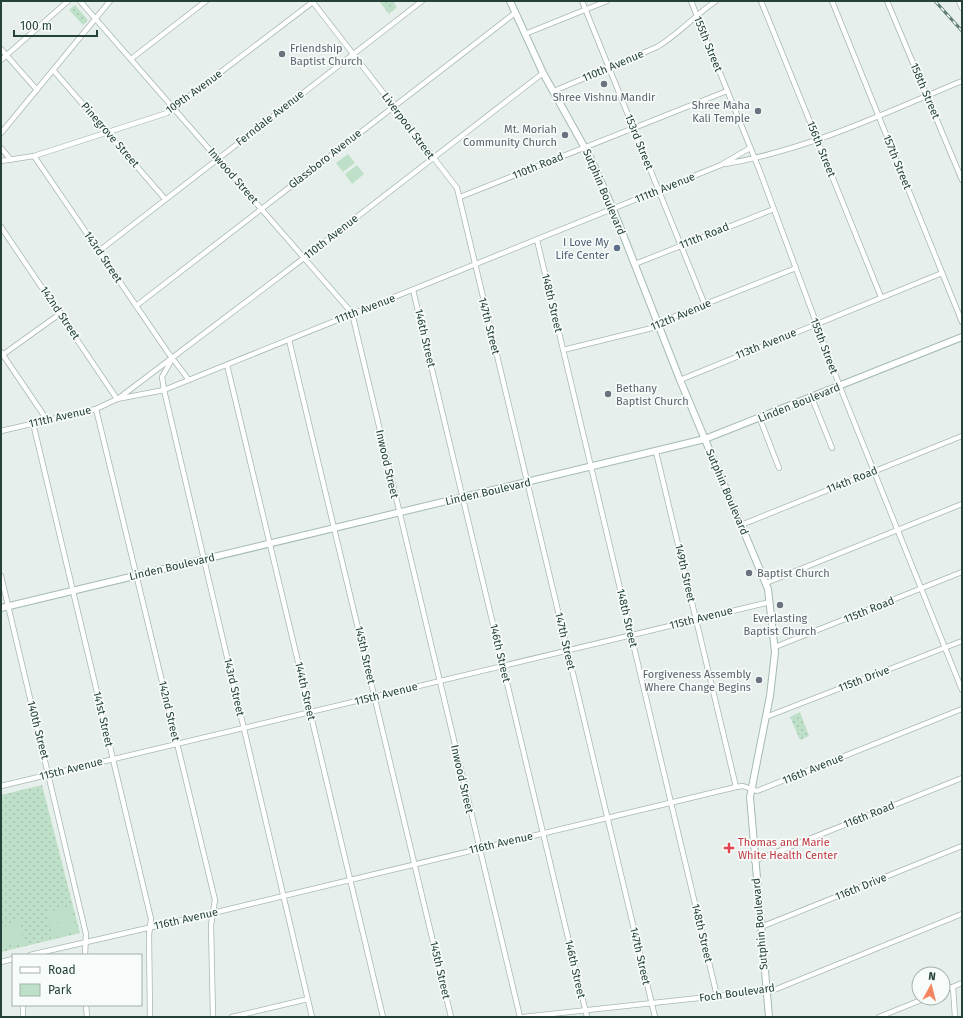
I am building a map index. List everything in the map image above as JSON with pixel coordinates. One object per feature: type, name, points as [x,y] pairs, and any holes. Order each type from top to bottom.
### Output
[{"type":"main road","name":"Sutphin Boulevard","points":[[510,1],[543,73],[586,147],[613,209],[680,380],[766,583],[770,602],[775,647],[766,717],[750,789],[754,861],[766,990],[770,1017]]},
{"type":"main road","name":"Linden Boulevard","points":[[1,608],[656,452],[705,439],[760,419],[962,337]]},
{"type":"street","points":[[1,60],[68,1]]},
{"type":"street","name":"Inwood Street","points":[[80,1],[352,313],[520,1017]]},
{"type":"street","points":[[1,133],[54,71],[110,1]]},
{"type":"street","points":[[131,59],[206,1]]},
{"type":"street","name":"Liverpool Street","points":[[313,1],[433,159],[457,188],[475,265]]},
{"type":"street","name":"109th Avenue","points":[[1,161],[34,156],[167,113],[313,1]]},
{"type":"street","name":"Ferndale Avenue","points":[[99,251],[422,1]]},
{"type":"street","name":"153rd Street","points":[[582,1],[705,304]]},
{"type":"street","points":[[525,34],[607,1]]},
{"type":"street","name":"155th Street","points":[[691,1],[755,159],[796,268],[815,324],[962,690]]},
{"type":"street","name":"110th Avenue","points":[[554,90],[658,47],[671,39],[716,1]]},
{"type":"street","name":"156th Street","points":[[761,1],[881,297]]},
{"type":"street","name":"157th Street","points":[[832,1],[962,322]]},
{"type":"street","name":"158th Street","points":[[887,1],[962,180]]},
{"type":"street","points":[[959,1],[962,8]]},
{"type":"street","name":"Glassboro Avenue","points":[[136,306],[515,13]]},
{"type":"street","points":[[1,49],[37,90]]},
{"type":"street","name":"Pinegrove Street","points":[[54,71],[166,199]]},
{"type":"street","name":"110th Avenue","points":[[117,399],[305,258],[543,73]]},
{"type":"street","name":"111th Avenue","points":[[722,165],[755,159],[817,140],[962,81]]},
{"type":"street","name":"110th Road","points":[[460,197],[727,91]]},
{"type":"street","points":[[1,148],[11,160]]},
{"type":"street","name":"111th Avenue","points":[[1,431],[96,408],[117,399],[164,390],[722,165],[750,148]]},
{"type":"street","name":"143rd Street","points":[[34,156],[172,359],[189,380]]},
{"type":"street","name":"111th Road","points":[[634,264],[774,209]]},
{"type":"street","name":"142nd Street","points":[[1,227],[117,399]]},
{"type":"street","name":"148th Street","points":[[537,240],[717,996]]},
{"type":"street","name":"147th Street","points":[[475,265],[655,1017]]},
{"type":"street","name":"112th Avenue","points":[[563,350],[658,325],[668,318],[796,268]]},
{"type":"street","name":"113th Avenue","points":[[680,380],[942,273]]},
{"type":"street","name":"146th Street","points":[[413,290],[587,1017]]},
{"type":"street","points":[[47,420],[2,354],[60,314]]},
{"type":"street","name":"145th Street","points":[[289,340],[451,1017]]},
{"type":"street","name":"143rd Street","points":[[172,359],[162,377],[164,390],[312,1017]]},
{"type":"street","name":"144th Street","points":[[227,365],[383,1017]]},
{"type":"street","points":[[812,398],[832,448]]},
{"type":"street","name":"142nd Street","points":[[96,408],[215,900],[211,924],[213,1017]]},
{"type":"street","points":[[760,419],[779,468]]},
{"type":"street","name":"141st Street","points":[[33,423],[151,919],[150,1017]]},
{"type":"street","name":"114th Road","points":[[741,525],[962,436]]},
{"type":"street","name":"149th Street","points":[[656,452],[736,787]]},
{"type":"street","points":[[766,583],[962,504]]},
{"type":"street","name":"115th Road","points":[[775,647],[962,572]]},
{"type":"street","name":"140th Street","points":[[1,576],[86,934],[85,954]]},
{"type":"street","name":"115th Avenue","points":[[1,786],[770,602]]},
{"type":"street","name":"115th Drive","points":[[766,717],[962,641]]},
{"type":"street","name":"116th Avenue","points":[[34,954],[213,913],[736,787],[743,786],[757,791],[962,710]]},
{"type":"street","name":"116th Road","points":[[754,861],[962,778]]},
{"type":"street","name":"116th Drive","points":[[760,927],[962,846]]},
{"type":"street","name":"Foch Boulevard","points":[[523,1017],[774,990],[962,914]]},
{"type":"street","points":[[1,962],[12,959]]},
{"type":"street","points":[[955,1017],[952,987],[962,984]]},
{"type":"street","points":[[232,1017],[308,999]]},
{"type":"street","points":[[879,1017],[889,1015],[911,1005]]},
{"type":"street","points":[[23,1006],[23,1017]]},
{"type":"street","points":[[86,1006],[86,1017]]},
{"type":"green space","points":[[379,1],[393,1],[397,7],[389,14]]},
{"type":"green space","points":[[75,5],[88,20],[83,25],[69,10]]},
{"type":"green space","points":[[348,154],[355,163],[343,172],[336,163]]},
{"type":"green space","points":[[357,165],[364,174],[352,184],[345,174]]},
{"type":"green space","points":[[800,712],[809,736],[800,740],[790,717]]},
{"type":"green space","points":[[42,785],[80,933],[1,952],[1,795]]},
{"type":"green space","points":[[70,907],[76,931],[54,937],[51,925],[68,920],[50,924],[48,912]]},
{"type":"green space","points":[[19,921],[24,942],[11,945],[6,924]]},
{"type":"green space","points":[[5,924],[10,945],[1,947],[1,925]]},
{"type":"railway","points":[[935,1],[962,31]]},
{"type":"place","name":"Friendship Baptist Church","points":[[282,54]]},
{"type":"place","name":"Shree Vishnu Mandir","points":[[604,84]]},
{"type":"place","name":"Shree Maha Kali Temple","points":[[758,111]]},
{"type":"place","name":"Mt. Moriah Community Church","points":[[565,135]]},
{"type":"place","name":"I Love My Life Center","points":[[617,248]]},
{"type":"place","name":"Bethany Baptist Church","points":[[608,394]]},
{"type":"place","name":"Baptist Church","points":[[749,573]]},
{"type":"place","name":"Everlasting Baptist Church","points":[[780,605]]},
{"type":"place","name":"Forgiveness Assembly Where Change Begins","points":[[759,680]]},
{"type":"place","name":"Thomas and Marie White Health Center","points":[[729,848]]}]
